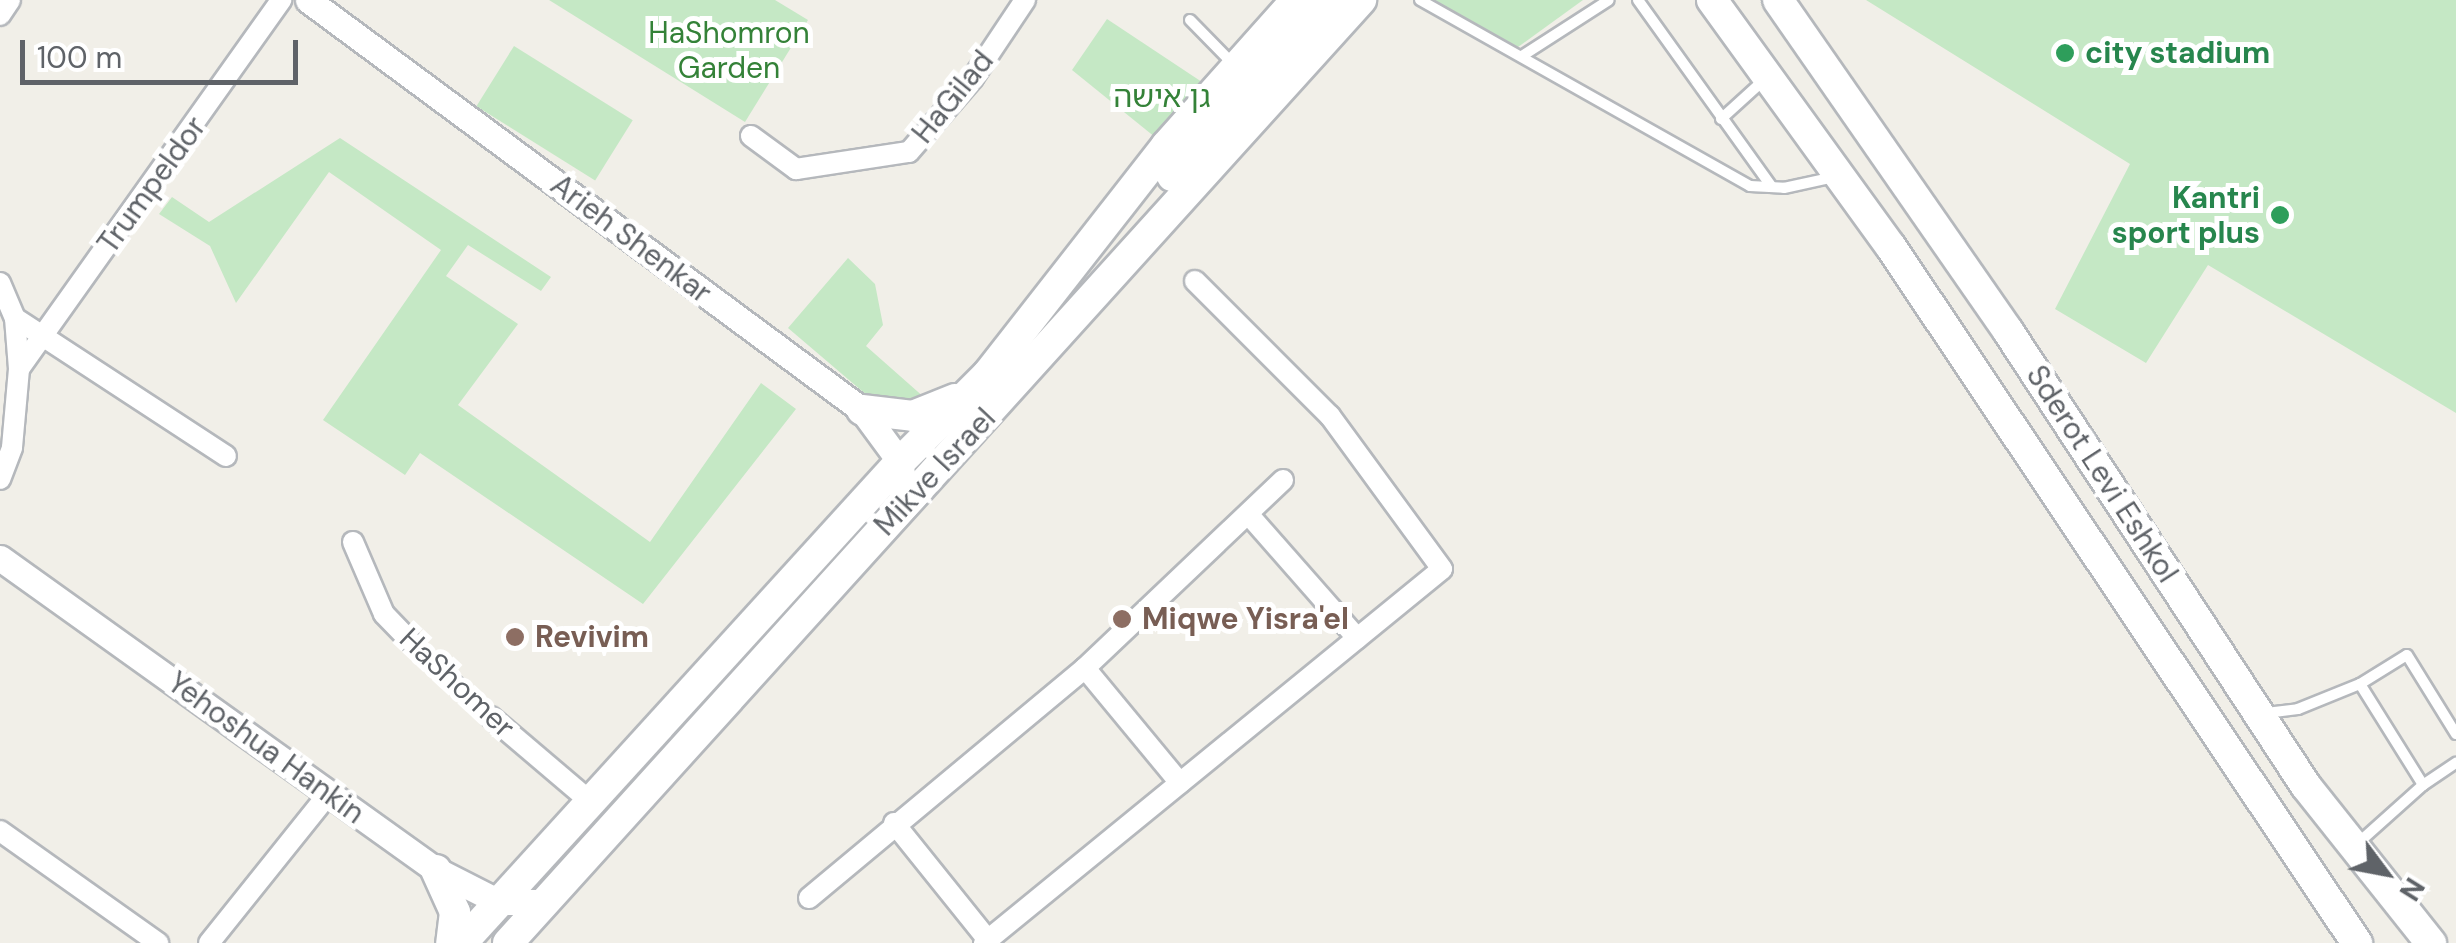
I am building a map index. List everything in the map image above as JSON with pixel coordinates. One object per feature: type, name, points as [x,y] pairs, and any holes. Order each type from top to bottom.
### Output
[{"type":"main road","name":"Mikve Israel","points":[[462,943],[900,462],[972,392],[1235,66],[1296,0]]},
{"type":"main road","points":[[1082,257],[1116,243],[1329,0]]},
{"type":"main road","name":"Mikve Israel","points":[[508,943],[1362,0]]},
{"type":"main road","name":"Sderot Levi Eshkol","points":[[1712,0],[1842,176],[2357,943]]},
{"type":"main road","name":"Sderot Levi Eshkol","points":[[1778,0],[2008,331],[2352,849],[2431,943]]},
{"type":"main road","points":[[1106,282],[1116,243]]},
{"type":"main road","points":[[862,410],[912,416],[972,392]]},
{"type":"main road","points":[[436,870],[454,912],[451,943]]},
{"type":"street","points":[[0,15],[10,0]]},
{"type":"street","name":"Trumpeldor","points":[[19,369],[280,0]]},
{"type":"street","name":"Arieh Shenkar","points":[[308,0],[862,410],[900,462]]},
{"type":"street","name":"HaGilad","points":[[752,136],[796,169],[909,152],[974,78],[1024,0]]},
{"type":"street","points":[[894,824],[986,941],[1442,569],[1330,416],[1195,281]]},
{"type":"street","points":[[0,283],[15,318],[19,369],[12,448],[0,479]]},
{"type":"street","points":[[15,318],[226,456]]},
{"type":"street","points":[[899,510],[904,485],[900,462]]},
{"type":"street","points":[[809,898],[1085,668],[1283,480]]},
{"type":"street","points":[[1249,515],[1358,638]]},
{"type":"street","name":"HaShomer","points":[[353,542],[384,614],[491,717],[590,802]]},
{"type":"street","name":"Yehoshua Hankin","points":[[0,558],[436,870],[499,902],[546,902]]},
{"type":"street","points":[[1085,668],[1180,783]]},
{"type":"street","points":[[208,943],[330,792]]},
{"type":"street","points":[[0,831],[158,943]]},
{"type":"lane","points":[[1420,0],[1750,186],[1772,187],[1842,176]]},
{"type":"lane","points":[[1522,56],[1609,0]]},
{"type":"lane","points":[[1638,0],[1772,187]]},
{"type":"lane","points":[[1190,20],[1235,66]]},
{"type":"lane","points":[[1721,119],[1770,74]]},
{"type":"lane","points":[[2259,714],[2298,708],[2360,684],[2407,655],[2456,734]]},
{"type":"lane","points":[[2360,684],[2423,785]]},
{"type":"lane","points":[[2352,849],[2423,785],[2456,763]]},
{"type":"green space","name":"HaShomron Garden","points":[[549,0],[775,0],[808,20],[745,122]]},
{"type":"green space","points":[[1432,0],[1583,0],[1518,47]]},
{"type":"green space","name":"Kantri sport plus","points":[[1866,0],[2456,0],[2456,413],[2208,265],[2146,363],[2055,309],[2130,164]]},
{"type":"green space","name":"גן אישה","points":[[1107,19],[1214,90],[1166,146],[1072,70]]},
{"type":"green space","points":[[514,46],[633,120],[595,180],[476,106]]},
{"type":"green space","points":[[340,138],[551,277],[541,291],[468,245],[446,276],[518,324],[458,405],[650,542],[761,383],[796,409],[643,604],[420,453],[405,475],[323,420],[441,250],[329,172],[236,303],[210,246],[159,214],[172,197],[209,222]]},
{"type":"green space","points":[[848,258],[875,284],[883,325],[866,346],[926,399],[893,405],[869,397],[788,328]]},
{"type":"place","name":"city stadium","points":[[2065,53]]},
{"type":"place","name":"Kantri sport plus","points":[[2280,215]]},
{"type":"place","name":"Miqwe Yisra'el","points":[[1122,619]]},
{"type":"place","name":"Revivim","points":[[515,637]]}]
